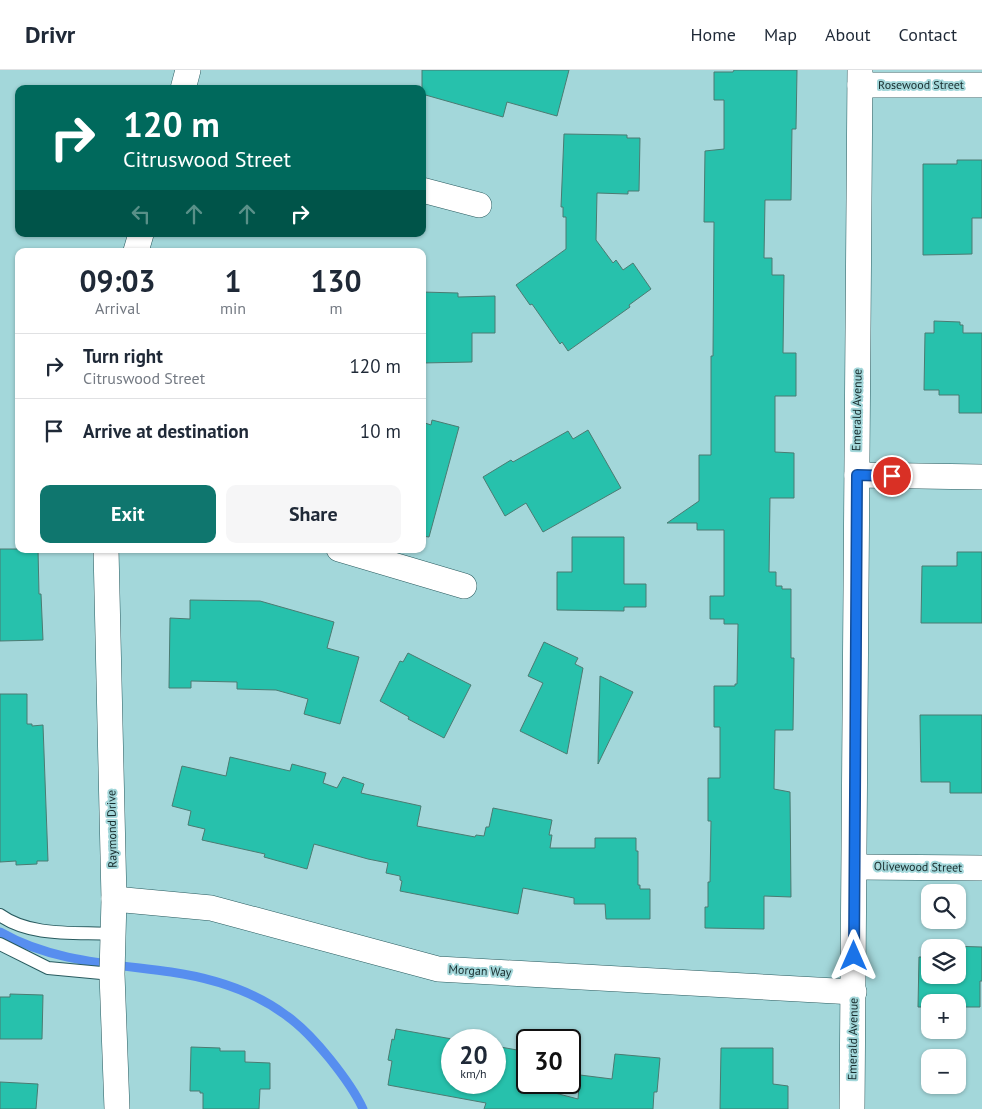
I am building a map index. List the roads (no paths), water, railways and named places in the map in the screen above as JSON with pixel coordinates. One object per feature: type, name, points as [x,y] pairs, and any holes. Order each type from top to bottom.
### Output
[{"type":"street","points":[[184,85],[188,70]]},
{"type":"street","name":"Rosewood Street","points":[[860,77],[982,85]]},
{"type":"street","name":"Emerald Avenue","points":[[852,1109],[860,77]]},
{"type":"street","points":[[426,191],[479,205]]},
{"type":"street","points":[[857,475],[982,477]]},
{"type":"street","name":"Raymond Drive","points":[[106,553],[114,900],[112,974],[117,1109]]},
{"type":"street","points":[[353,553],[464,586]]},
{"type":"street","name":"Olivewood Street","points":[[855,867],[982,868]]},
{"type":"street","name":"Morgan Way","points":[[114,900],[211,908],[438,968],[854,992]]},
{"type":"lane","points":[[0,915],[31,930],[112,938]]},
{"type":"lane","points":[[0,944],[48,968],[112,974]]},
{"type":"waterway","points":[[0,932],[20,942],[62,956],[202,978],[232,987],[261,999],[305,1031],[344,1077],[363,1109]]}]
